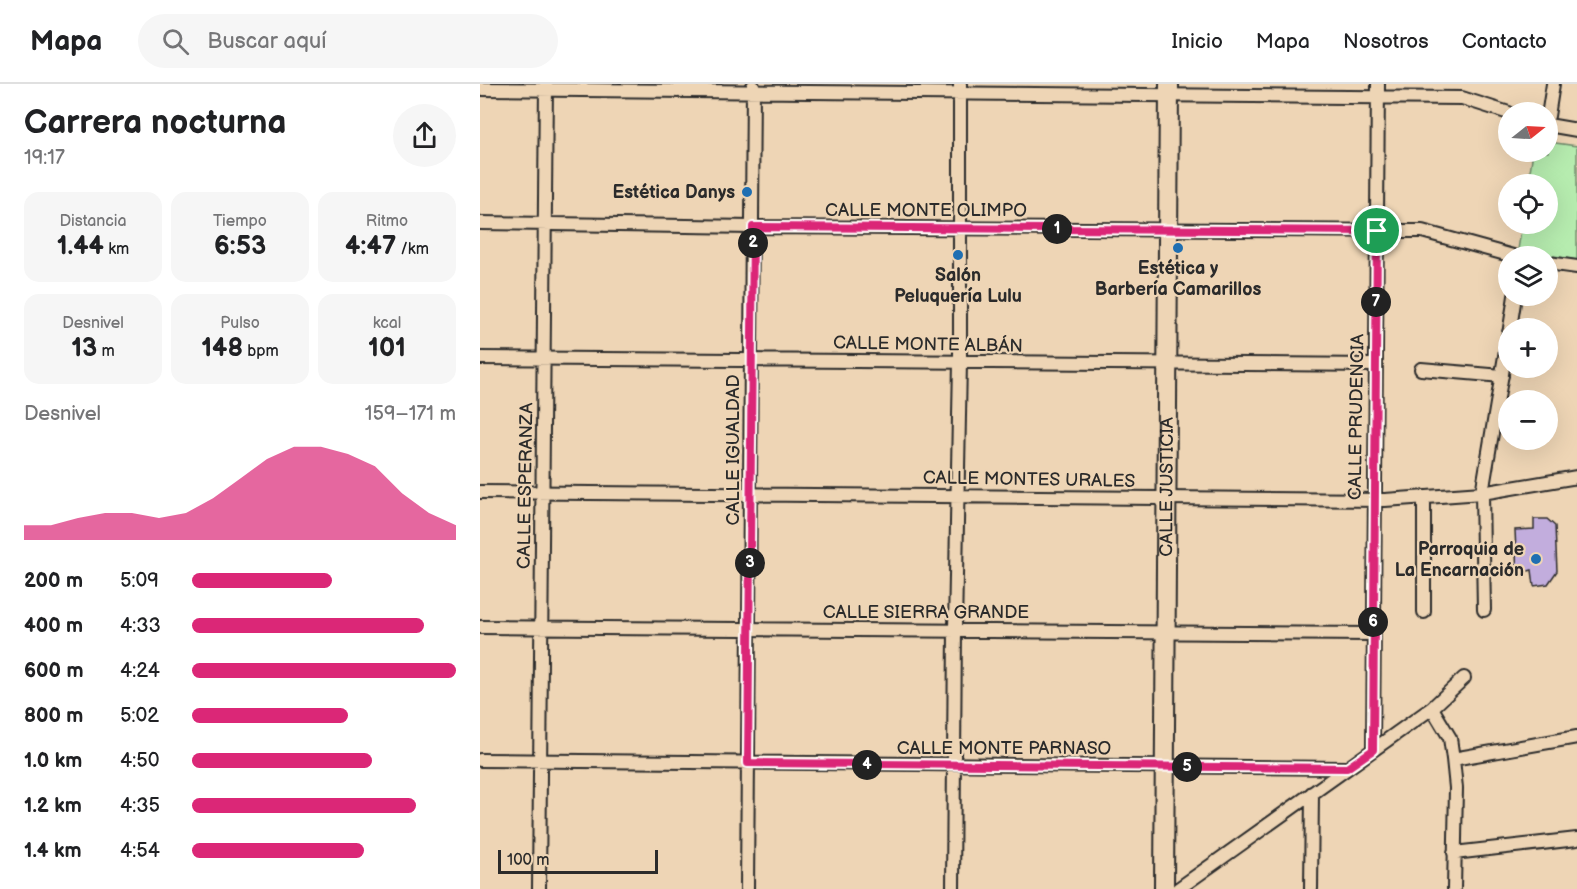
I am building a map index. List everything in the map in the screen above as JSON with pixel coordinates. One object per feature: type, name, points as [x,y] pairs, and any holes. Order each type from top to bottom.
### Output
[{"type":"street","points":[[1550,102],[1553,84]]},
{"type":"street","points":[[480,89],[546,86],[1378,90],[1462,98],[1498,109]]},
{"type":"street","name":"CALLE ESPERANZA","points":[[539,889],[546,86]]},
{"type":"street","name":"CALLE IGUALDAD","points":[[747,889],[753,88]]},
{"type":"street","points":[[953,889],[960,362],[960,89]]},
{"type":"street","name":"CALLE JUSTICIA","points":[[1164,889],[1169,89]]},
{"type":"street","name":"CALLE PRUDENCIA","points":[[1373,750],[1373,500],[1378,90]]},
{"type":"street","points":[[1558,127],[1577,130]]},
{"type":"street","name":"CALLE MONTE OLIMPO","points":[[480,223],[1422,231],[1498,252]]},
{"type":"street","points":[[1558,264],[1577,267]]},
{"type":"street","name":"CALLE MONTE ALBÁN","points":[[480,358],[1375,365]]},
{"type":"street","points":[[1421,369],[1498,376]]},
{"type":"street","points":[[1484,610],[1482,493],[1502,378]]},
{"type":"street","name":"CALLE MONTES URALES","points":[[480,492],[1373,500],[1482,493],[1577,477]]},
{"type":"street","points":[[1424,497],[1424,612]]},
{"type":"street","name":"CALLE SIERRA GRANDE","points":[[480,627],[1372,634]]},
{"type":"street","points":[[1178,889],[1432,708],[1464,678]]},
{"type":"street","points":[[1432,708],[1450,738],[1453,759],[1456,788],[1454,889]]},
{"type":"street","points":[[1453,759],[1577,737]]},
{"type":"street","name":"CALLE MONTE PARNASO","points":[[480,760],[1347,768]]},
{"type":"street","points":[[1311,889],[1312,794]]},
{"type":"street","points":[[1454,853],[1577,839]]},
{"type":"green space","points":[[1558,143],[1577,146],[1577,260],[1558,257],[1558,246],[1519,246],[1520,234],[1558,234],[1558,174],[1530,174],[1531,162],[1558,162]]},
{"type":"building","name":"Parroquia de La Encarnación","points":[[1534,519],[1547,519],[1555,526],[1557,571],[1548,584],[1534,586],[1532,570],[1517,574],[1515,530],[1534,529]]},
{"type":"place","name":"Estética Danys","points":[[747,192]]},
{"type":"place","name":"Estética y Barbería Camarillos","points":[[1178,248]]},
{"type":"place","name":"Salón Peluquería Lulu","points":[[958,255]]},
{"type":"place","name":"Parroquia de La Encarnación","points":[[1536,559]]},
{"type":"route","points":[[753,227],[1377,231],[1373,500],[1373,750],[1347,768],[748,763],[753,227]]}]
